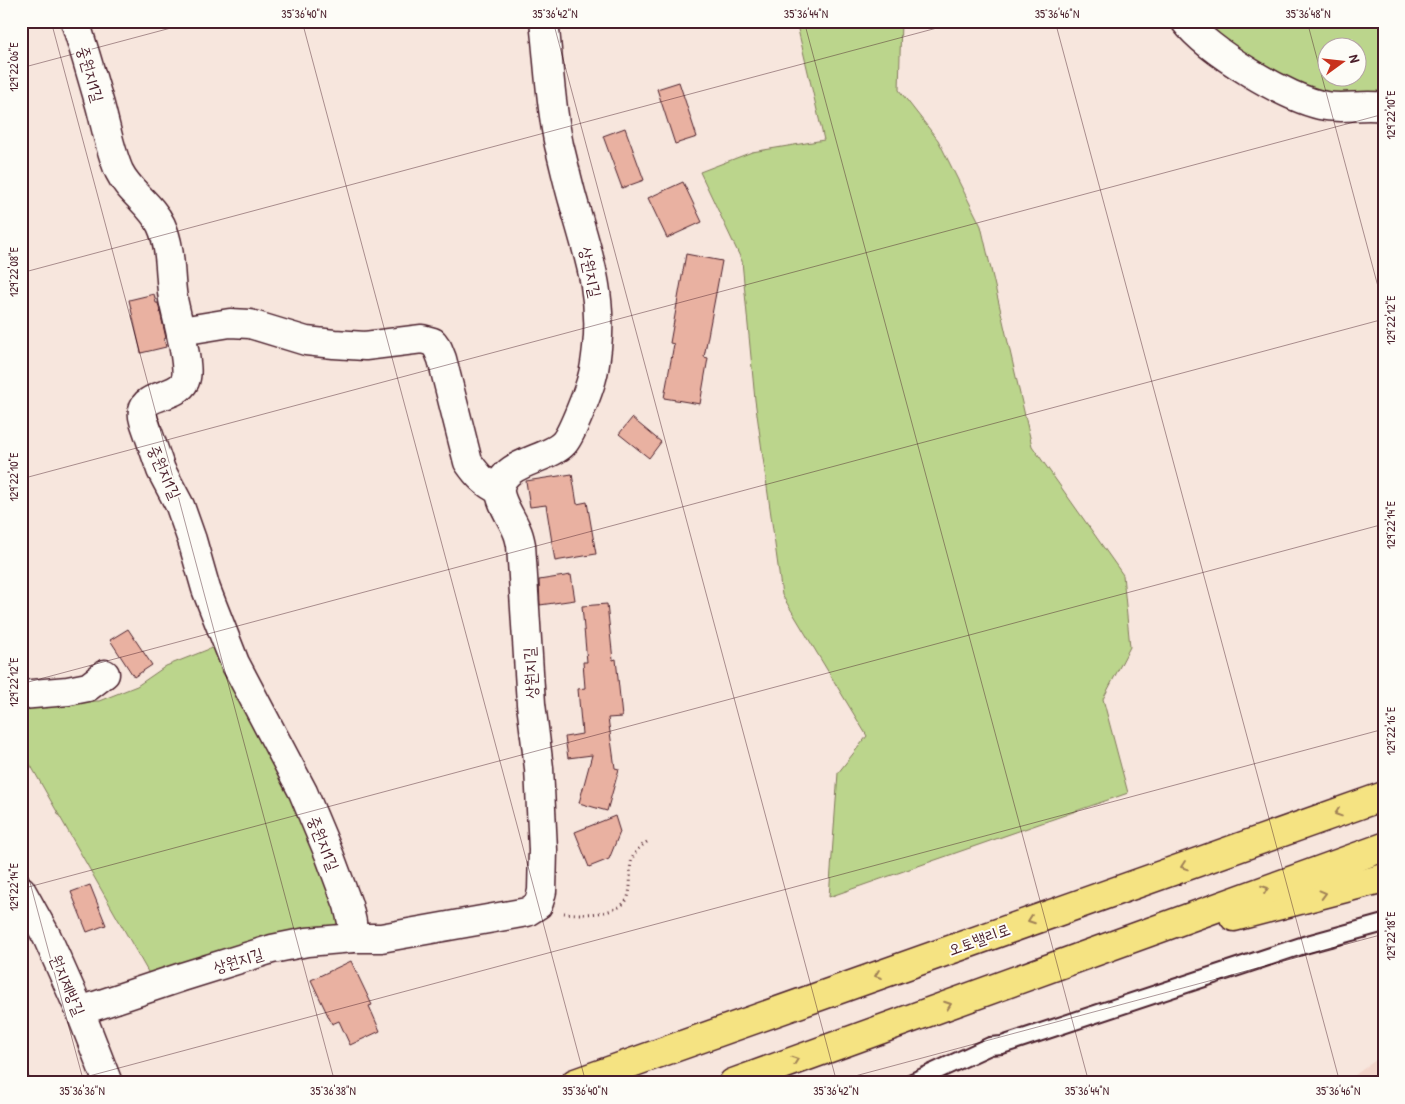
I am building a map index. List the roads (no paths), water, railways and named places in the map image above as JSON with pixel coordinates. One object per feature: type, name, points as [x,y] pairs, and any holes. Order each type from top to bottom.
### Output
[{"type":"highway","name":"오토밸리로","points":[[575,1083],[1384,796]]},
{"type":"highway","points":[[733,1083],[1384,847]]},
{"type":"highway","points":[[1073,959],[1384,878]]},
{"type":"street","name":"중원지1길","points":[[75,21],[120,172],[131,189],[149,207],[160,223],[166,238],[170,258],[173,299],[186,374],[184,382],[173,391],[148,402],[142,407],[141,413],[161,470],[180,506],[206,588],[234,663],[303,792],[329,854],[348,905],[353,938]]},
{"type":"street","name":"상원지길","points":[[80,1011],[133,992],[272,949],[307,942],[353,938],[381,938],[527,912],[538,905],[542,891],[543,850],[539,768],[531,704],[521,545],[518,533],[499,490],[502,479],[511,471],[524,463],[555,451],[565,443],[572,432],[592,378],[597,346],[599,313],[596,284],[572,199],[551,106],[544,21]]},
{"type":"street","points":[[1185,21],[1200,37],[1222,53],[1289,94],[1307,102],[1345,108],[1384,107]]},
{"type":"street","points":[[180,331],[230,323],[250,324],[306,341],[334,344],[365,346],[422,338],[432,342],[438,349],[442,359],[468,462],[477,476],[489,486],[499,490]]},
{"type":"street","points":[[21,695],[68,692],[88,687],[105,674]]},
{"type":"street","name":"원지제방길","points":[[21,890],[47,937],[80,1011],[108,1083]]},
{"type":"lane","points":[[910,1083],[990,1046],[1011,1042],[1304,946],[1384,923]]},
{"type":"waterway","points":[[21,1070],[28,1083]]}]
